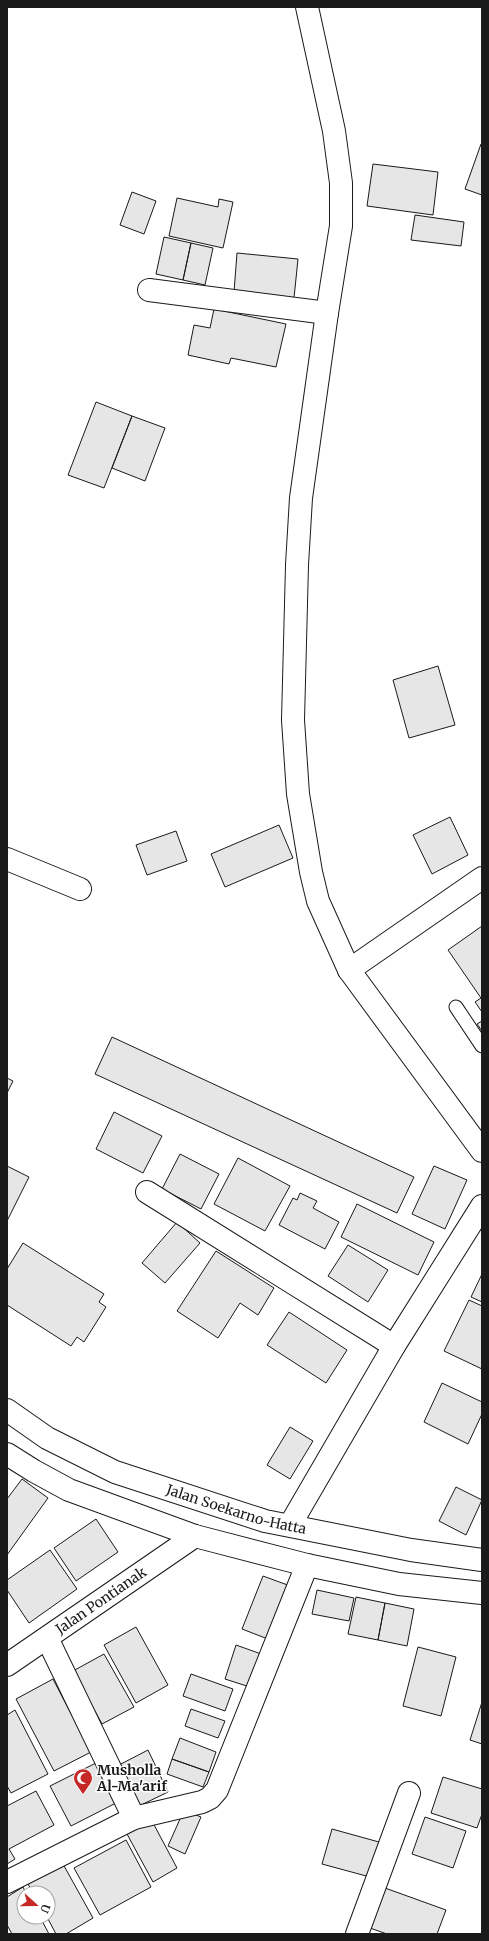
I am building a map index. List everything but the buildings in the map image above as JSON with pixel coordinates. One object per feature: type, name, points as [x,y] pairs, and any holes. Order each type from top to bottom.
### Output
[{"type":"street","points":[[307,7],[334,130],[341,183],[342,226],[327,313],[301,498],[297,565],[293,720],[298,794],[311,872],[318,901],[349,970],[482,1151]]},
{"type":"street","points":[[149,290],[327,313]]},
{"type":"street","points":[[7,859],[80,889]]},
{"type":"street","points":[[349,970],[482,878]]},
{"type":"street","points":[[147,1192],[394,1346]]},
{"type":"street","points":[[290,1525],[394,1346],[482,1206]]},
{"type":"street","name":"Jalan Soekarno-Hatta","points":[[7,1410],[47,1438],[115,1472],[265,1521],[411,1550],[482,1560]]},
{"type":"street","points":[[7,1454],[69,1490],[195,1536],[307,1565],[399,1584],[482,1593]]},
{"type":"street","points":[[253,1551],[265,1521]]},
{"type":"street","name":"Jalan Pontianak","points":[[7,1665],[195,1536]]},
{"type":"street","points":[[7,1882],[134,1818],[202,1802],[210,1798],[216,1790],[307,1565]]},
{"type":"street","points":[[47,1638],[134,1818]]},
{"type":"street","points":[[356,1934],[409,1793]]},
{"type":"lane","points":[[456,1008],[482,1046]]},
{"type":"place","name":"Musholla Al-Ma'arif","points":[[83,1795]]}]
